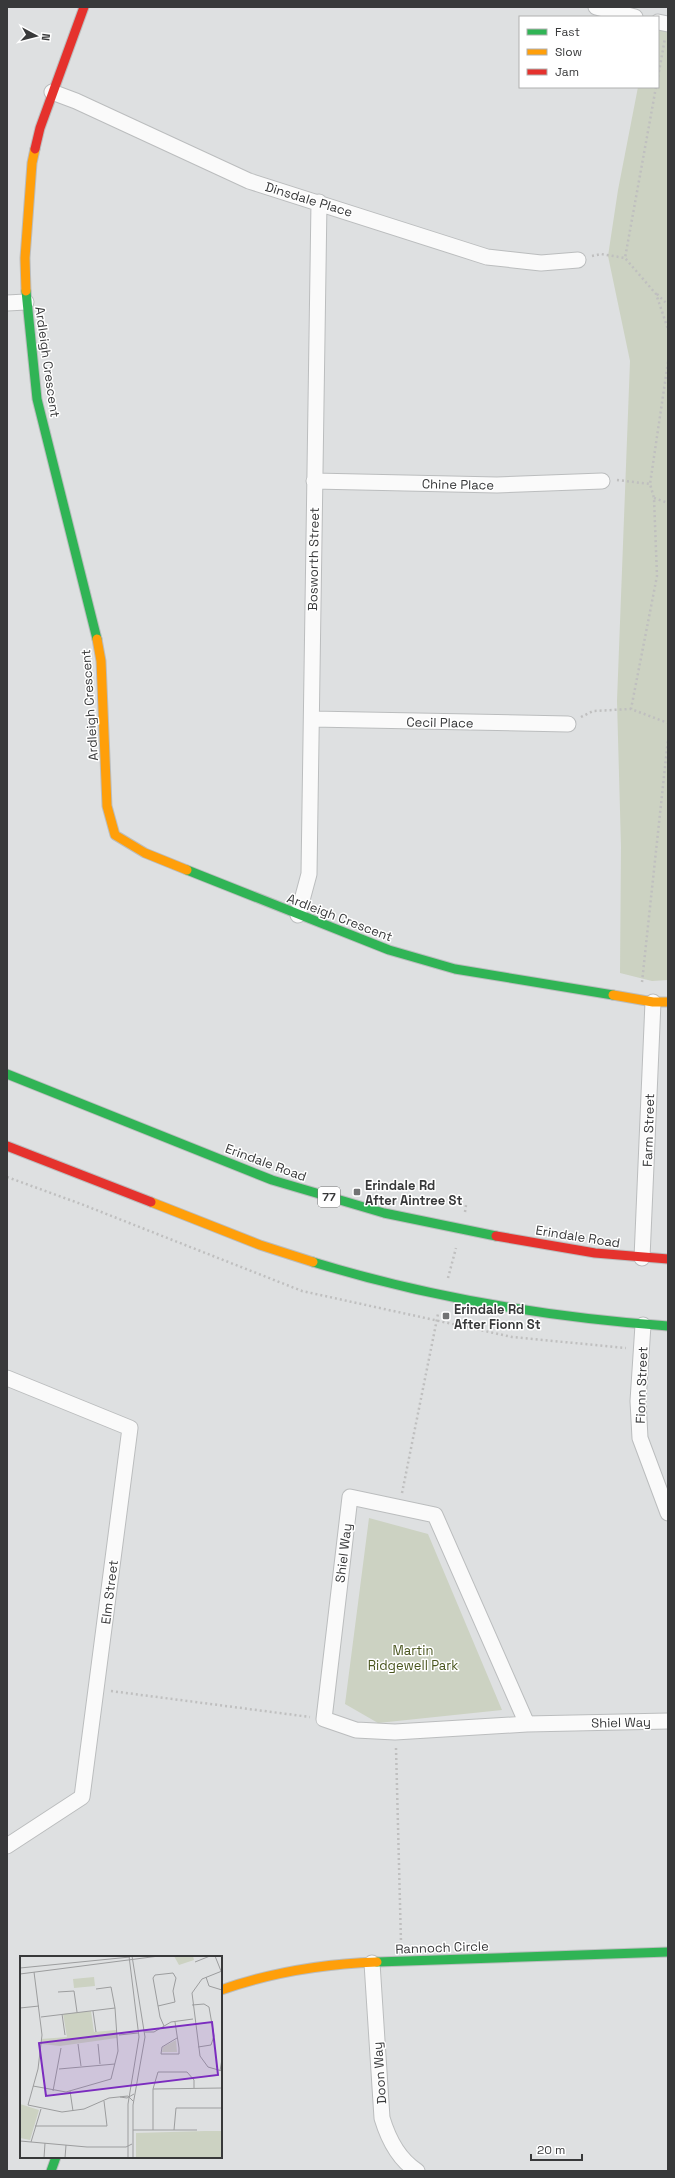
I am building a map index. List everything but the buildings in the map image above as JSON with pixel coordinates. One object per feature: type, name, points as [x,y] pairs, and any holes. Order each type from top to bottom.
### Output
[{"type":"street","name":"Ardleigh Crescent","points":[[84,7],[52,92],[40,128],[32,163],[25,258],[26,302],[37,399],[66,520],[93,617],[101,661],[107,806],[115,835],[145,853],[389,950],[455,969],[654,1002]]},
{"type":"street","points":[[596,7],[631,16]]},
{"type":"street","name":"Dinsdale Place","points":[[52,92],[76,101],[248,181],[319,202],[487,257],[541,263],[578,260]]},
{"type":"street","name":"Bosworth Street","points":[[298,915],[309,874],[319,202]]},
{"type":"street","points":[[7,303],[26,302]]},
{"type":"street","name":"Chine Place","points":[[314,481],[497,485],[602,481]]},
{"type":"street","name":"Cecil Place","points":[[312,720],[568,724]]},
{"type":"street","name":"Farm Street","points":[[642,1258],[654,1002]]},
{"type":"street","name":"Erindale Road","points":[[7,1074],[272,1180],[384,1213],[461,1230],[595,1254],[668,1259]]},
{"type":"street","points":[[7,1146],[260,1245],[331,1268],[482,1304],[588,1320],[668,1326]]},
{"type":"street","name":"Fionn Street","points":[[643,1325],[638,1401],[640,1438],[668,1513]]},
{"type":"street","name":"Elm Street","points":[[7,1378],[130,1428],[82,1797],[7,1846]]},
{"type":"street","name":"Shiel Way","points":[[526,1724],[435,1515],[350,1497],[324,1719],[356,1730],[395,1732],[526,1724],[668,1721]]},
{"type":"street","name":"Rannoch Circle","points":[[222,1990],[258,1976],[292,1969],[402,1961],[668,1952]]},
{"type":"street","name":"Doon Way","points":[[372,1963],[382,2118],[391,2141],[410,2167],[417,2171]]},
{"type":"street","points":[[51,2171],[56,2158]]},
{"type":"path","points":[[659,68],[664,24]]},
{"type":"path","points":[[625,258],[656,88]]},
{"type":"path","points":[[578,260],[601,254],[625,258],[656,294],[668,305]]},
{"type":"path","points":[[656,294],[668,328]]},
{"type":"path","points":[[631,709],[657,576],[654,498],[650,484],[668,362]]},
{"type":"path","points":[[602,481],[621,480],[650,484]]},
{"type":"path","points":[[654,498],[668,503]]},
{"type":"path","points":[[568,724],[593,711],[631,709],[668,723]]},
{"type":"path","points":[[654,1002],[668,739]]},
{"type":"path","points":[[399,1507],[436,1322],[461,1230],[466,1205]]},
{"type":"path","points":[[96,1689],[324,1719]]},
{"type":"path","points":[[395,1732],[402,1961]]},
{"type":"green space","points":[[659,22],[668,24],[668,980],[652,981],[620,973],[621,847],[617,701],[630,361],[608,256],[618,190],[638,88],[659,88]]},
{"type":"green space","name":"Martin Ridgewell Park","points":[[369,1518],[428,1534],[502,1710],[378,1723],[345,1704]]},
{"type":"traffic: fast","points":[[26,291],[37,399],[97,639]]},
{"type":"traffic: fast","points":[[187,870],[389,950],[455,969],[613,995]]},
{"type":"traffic: fast","points":[[7,1074],[272,1180],[384,1213],[496,1236]]},
{"type":"traffic: fast","points":[[313,1262],[401,1286],[489,1304],[578,1317],[668,1326]]},
{"type":"traffic: fast","points":[[377,1962],[668,1952]]},
{"type":"traffic: fast","points":[[51,2171],[56,2158]]},
{"type":"traffic: slow","points":[[26,291],[25,258],[32,163],[35,149]]},
{"type":"traffic: slow","points":[[97,639],[101,661],[107,806],[115,835],[145,853],[187,870]]},
{"type":"traffic: slow","points":[[613,995],[653,1002],[668,1002]]},
{"type":"traffic: slow","points":[[151,1202],[260,1245],[313,1262]]},
{"type":"traffic: slow","points":[[222,1990],[259,1978],[298,1970],[377,1962]]},
{"type":"traffic: jam","points":[[35,149],[40,128],[84,7]]},
{"type":"traffic: jam","points":[[7,1146],[151,1202]]},
{"type":"traffic: jam","points":[[496,1236],[595,1253],[668,1259]]},
{"type":"place","name":"Erindale Rd After Aintree St","points":[[357,1192]]},
{"type":"place","name":"Erindale Rd After Fionn St","points":[[446,1316]]}]
